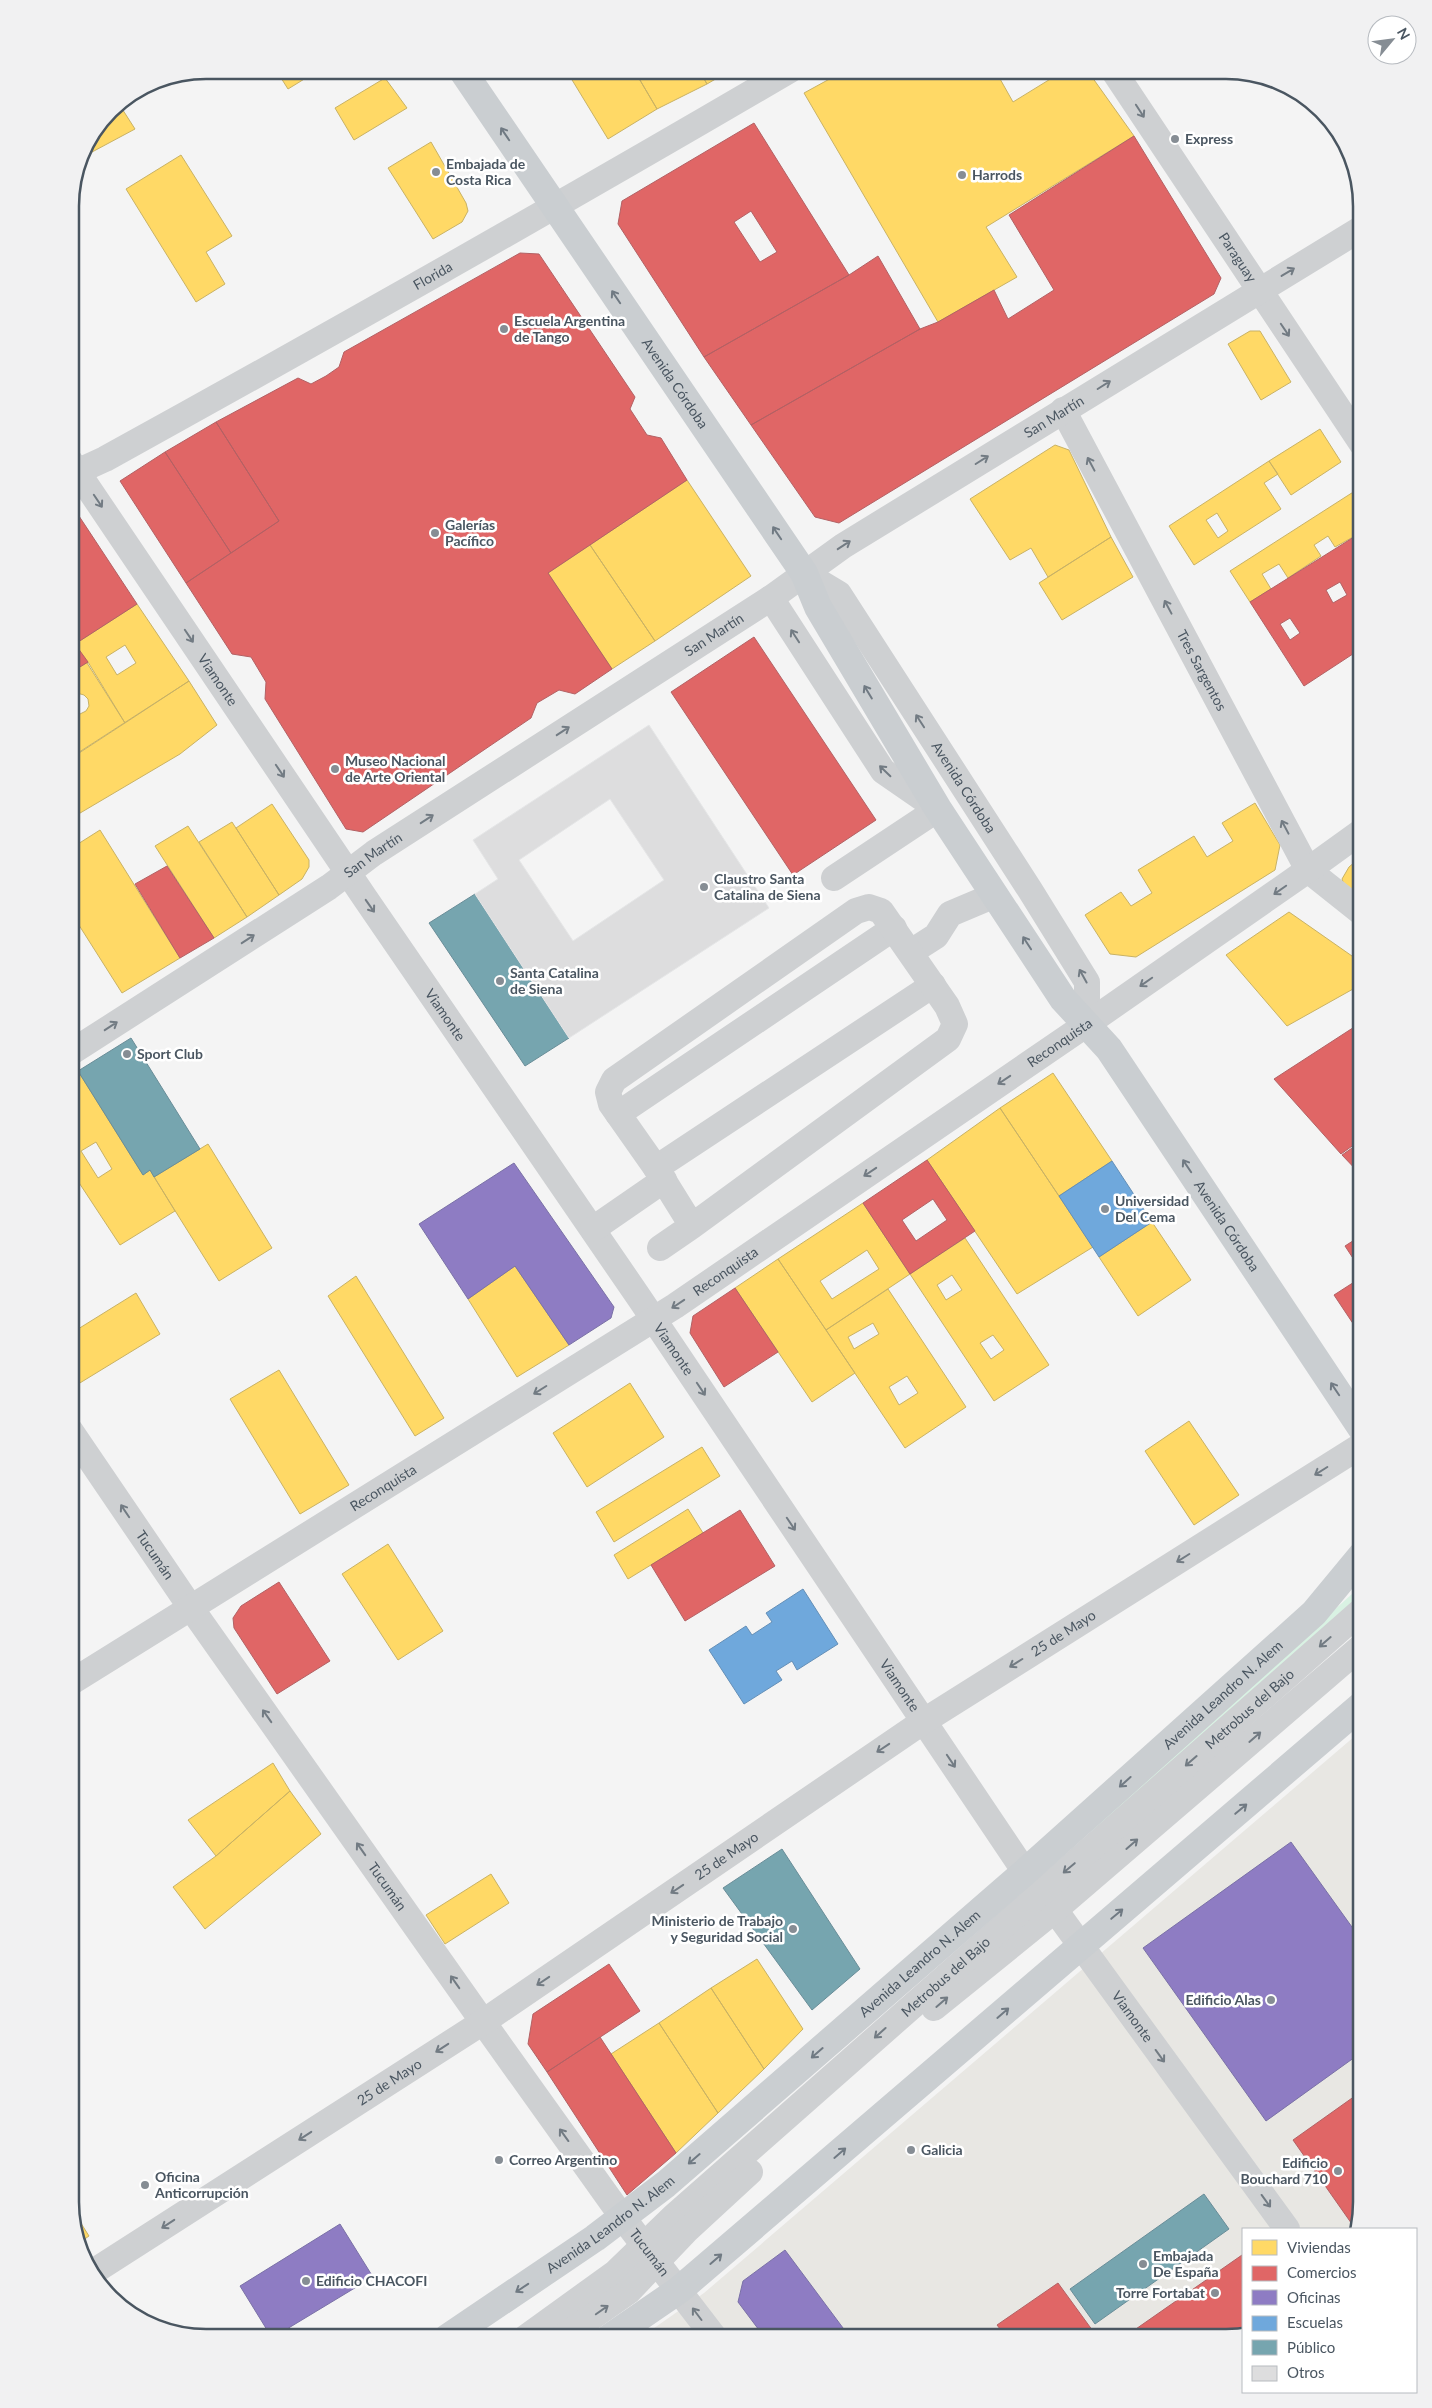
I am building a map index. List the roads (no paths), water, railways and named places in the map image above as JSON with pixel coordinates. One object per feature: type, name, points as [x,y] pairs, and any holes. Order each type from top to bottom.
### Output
[{"type":"main road","name":"Avenida Córdoba","points":[[468,79],[804,573],[818,607],[938,809],[1063,998],[1109,1049],[1353,1415]]},
{"type":"main road","name":"Avenida Leandro N. Alem","points":[[461,2329],[623,2218],[1040,1891],[1314,1613],[1353,1566]]},
{"type":"main road","points":[[622,2329],[679,2290],[1353,1713]]},
{"type":"street","name":"Florida","points":[[79,466],[308,347],[556,208],[775,79]]},
{"type":"street","name":"Paraguay","points":[[1119,79],[1353,431]]},
{"type":"street","name":"San Martín","points":[[79,1047],[348,872],[374,853],[771,598],[843,546],[1353,233]]},
{"type":"street","name":"Tres Sargentos","points":[[1063,410],[1308,870],[1353,906]]},
{"type":"street","name":"Viamonte","points":[[79,478],[593,1229],[1040,1891],[1286,2228]]},
{"type":"street","name":"Avenida Córdoba","points":[[804,573],[839,594],[1030,890],[1087,982],[1088,1024]]},
{"type":"street","points":[[771,598],[882,771],[938,809],[834,878]]},
{"type":"street","name":"Reconquista","points":[[79,1677],[654,1319],[1088,1024],[1353,837]]},
{"type":"street","points":[[911,952],[936,936],[950,914],[995,895]]},
{"type":"street","points":[[660,1248],[692,1226],[948,1039],[955,1024],[947,1006],[881,910],[869,907],[856,912],[614,1080],[608,1092],[611,1104],[660,1174],[692,1226]]},
{"type":"street","points":[[618,1114],[894,928]]},
{"type":"street","points":[[593,1229],[660,1174],[933,985]]},
{"type":"street","name":"Tucumán","points":[[79,1443],[191,1608],[483,2022],[623,2218],[708,2329]]},
{"type":"street","name":"25 de Mayo","points":[[98,2269],[483,2022],[924,1721],[1353,1451]]},
{"type":"street","name":"Metrobus del Bajo","points":[[537,2329],[615,2273],[651,2254],[686,2231],[945,1999],[1040,1891],[1072,1866],[1353,1618]]},
{"type":"street","name":"Metrobus del Bajo","points":[[1040,1891],[1353,1653]]},
{"type":"street","name":"Metrobus del Bajo","points":[[575,2329],[629,2291],[651,2254]]},
{"type":"place","name":"Express","points":[[1175,139]]},
{"type":"place","name":"Embajada de Costa Rica","points":[[436,172]]},
{"type":"place","name":"Harrods","points":[[962,175]]},
{"type":"place","name":"Escuela Argentina de Tango","points":[[504,329]]},
{"type":"place","name":"Galerías Pacífico","points":[[435,533]]},
{"type":"place","name":"Museo Nacional de Arte Oriental","points":[[335,769]]},
{"type":"place","name":"Claustro Santa Catalina de Siena","points":[[704,887]]},
{"type":"place","name":"Santa Catalina de Siena","points":[[500,981]]},
{"type":"place","name":"Sport Club","points":[[127,1054]]},
{"type":"place","name":"Universidad Del Cema","points":[[1105,1209]]},
{"type":"place","name":"Ministerio de Trabajo y Seguridad Social","points":[[793,1929]]},
{"type":"place","name":"Edificio Alas","points":[[1271,2000]]},
{"type":"place","name":"Galicia","points":[[911,2150]]},
{"type":"place","name":"Correo Argentino","points":[[499,2160]]},
{"type":"place","name":"Edificio Bouchard 710","points":[[1338,2171]]},
{"type":"place","name":"Oficina Anticorrupción","points":[[145,2185]]},
{"type":"place","name":"Embajada De España","points":[[1143,2264]]},
{"type":"place","name":"Edificio CHACOFI","points":[[306,2281]]},
{"type":"place","name":"Torre Fortabat","points":[[1215,2293]]}]
